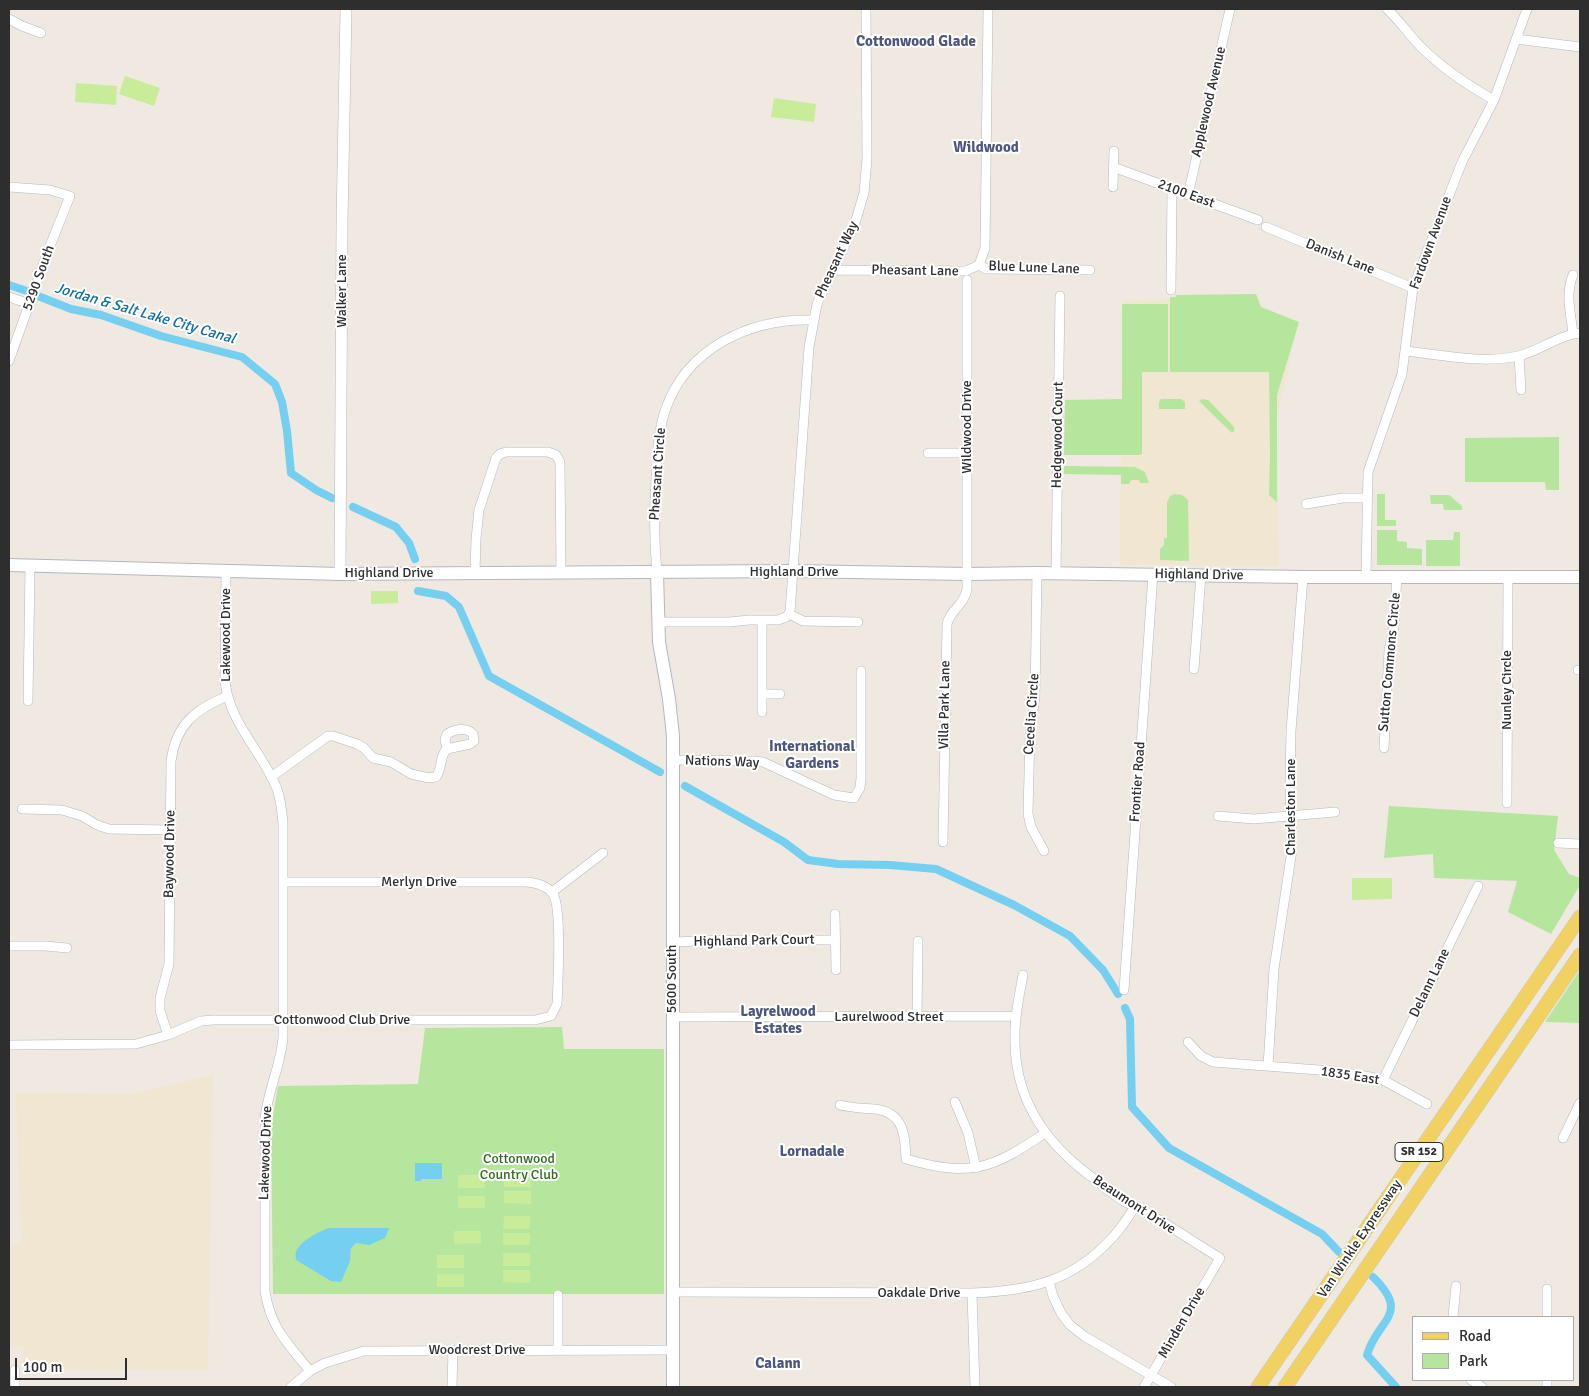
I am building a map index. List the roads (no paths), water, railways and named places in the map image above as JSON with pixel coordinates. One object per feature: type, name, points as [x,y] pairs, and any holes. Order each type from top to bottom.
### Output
[{"type":"main road","name":"Highland Drive","points":[[9,565],[340,574],[793,571],[1303,577],[1580,577]]},
{"type":"main road","name":"5600 South","points":[[657,573],[658,622],[661,652],[672,714],[673,760],[673,1387]]},
{"type":"main road","name":"Van Winkle Expressway","points":[[1258,1387],[1580,917]]},
{"type":"main road","name":"Van Winkle Expressway","points":[[1285,1387],[1580,956]]},
{"type":"street","name":"Walker Lane","points":[[340,574],[342,224],[346,9]]},
{"type":"street","name":"Pheasant Way","points":[[789,614],[809,347],[813,320],[819,297],[859,214],[866,183],[866,9]]},
{"type":"street","name":"Applewood Avenue","points":[[1188,195],[1230,9]]},
{"type":"street","points":[[1387,9],[1420,46],[1437,61],[1494,100]]},
{"type":"street","name":"Fardown Avenue","points":[[1366,576],[1367,477],[1369,466],[1399,386],[1406,351],[1413,288],[1462,162],[1494,100],[1527,9]]},
{"type":"street","name":"Pheasant Lane","points":[[833,270],[966,271],[978,265],[985,248],[988,10]]},
{"type":"street","points":[[9,19],[41,33]]},
{"type":"street","points":[[1516,39],[1580,47]]},
{"type":"street","points":[[1113,187],[1114,151]]},
{"type":"street","name":"2100 East","points":[[1114,168],[1258,220]]},
{"type":"street","name":"5290 South","points":[[9,187],[50,190],[70,196],[9,361]]},
{"type":"street","points":[[1171,290],[1172,188]]},
{"type":"street","name":"Danish Lane","points":[[1266,227],[1413,288]]},
{"type":"street","name":"Blue Lune Lane","points":[[978,265],[986,269],[1090,270]]},
{"type":"street","points":[[1406,351],[1484,359],[1519,356],[1577,334],[1568,294],[1569,284],[1574,275]]},
{"type":"street","name":"Wildwood Drive","points":[[967,280],[967,574]]},
{"type":"street","name":"Hedgewood Court","points":[[1056,573],[1060,296]]},
{"type":"street","points":[[9,297],[32,297]]},
{"type":"street","name":"Pheasant Circle","points":[[657,573],[655,526],[658,439],[667,404],[681,381],[708,352],[738,332],[780,321],[813,320]]},
{"type":"street","points":[[1519,356],[1521,390]]},
{"type":"street","points":[[475,573],[480,503],[496,458],[500,454],[509,452],[551,453],[558,457],[560,462],[561,573]]},
{"type":"street","points":[[928,453],[967,453]]},
{"type":"street","points":[[1306,504],[1343,498],[1366,498]]},
{"type":"street","points":[[28,701],[30,566]]},
{"type":"street","name":"Lakewood Drive","points":[[226,572],[225,681],[227,696],[237,720],[278,791],[283,815],[284,1020],[281,1053],[270,1091],[265,1118],[265,1291],[268,1308],[278,1332],[310,1371]]},
{"type":"street","name":"Cecelia Circle","points":[[1037,573],[1035,697],[1030,733],[1028,814],[1031,827],[1044,851]]},
{"type":"street","name":"Villa Park Lane","points":[[943,842],[946,625],[950,615],[965,597],[967,574]]},
{"type":"street","name":"Frontier Road","points":[[1124,990],[1153,574]]},
{"type":"street","points":[[1194,669],[1201,575]]},
{"type":"street","name":"Sutton Commons Circle","points":[[1384,748],[1389,650],[1394,626],[1397,576]]},
{"type":"street","name":"Nunley Circle","points":[[1506,803],[1508,576]]},
{"type":"street","name":"Charleston Lane","points":[[1268,1066],[1274,969],[1291,860],[1291,731],[1303,577]]},
{"type":"street","points":[[658,622],[780,620],[789,614],[803,622],[858,622]]},
{"type":"street","points":[[762,620],[762,712]]},
{"type":"street","name":"Nations Way","points":[[673,760],[763,762],[834,794],[854,798],[860,788],[861,778],[861,671]]},
{"type":"street","points":[[762,694],[780,694]]},
{"type":"street","name":"Baywood Drive","points":[[168,1035],[160,1010],[160,998],[169,964],[171,761],[173,746],[186,722],[212,702],[227,696]]},
{"type":"street","points":[[270,777],[328,736],[357,744],[376,759],[391,762],[408,772],[429,778],[434,778],[438,775],[443,754],[447,749]]},
{"type":"street","points":[[22,810],[62,810],[82,816],[97,825],[109,829],[170,830]]},
{"type":"street","points":[[1218,816],[1246,819],[1292,817],[1335,812]]},
{"type":"street","points":[[1558,843],[1580,844]]},
{"type":"street","points":[[552,892],[604,853]]},
{"type":"street","name":"Merlyn Drive","points":[[284,882],[534,883],[540,884],[552,892]]},
{"type":"street","name":"Delann Lane","points":[[1383,1080],[1478,886]]},
{"type":"street","name":"Cottonwood Club Drive","points":[[9,1044],[124,1045],[155,1040],[202,1021],[535,1020],[551,1016],[558,998],[558,908],[552,892]]},
{"type":"street","name":"Highland Park Court","points":[[835,914],[836,970]]},
{"type":"street","name":"Highland Park Court","points":[[672,942],[835,940]]},
{"type":"street","points":[[917,1016],[918,941]]},
{"type":"street","points":[[9,946],[66,948]]},
{"type":"street","name":"Beaumont Drive","points":[[1023,975],[1016,1016],[1014,1044],[1020,1079],[1033,1114],[1044,1133],[1083,1172],[1123,1200],[1220,1258]]},
{"type":"street","name":"Laurelwood Street","points":[[672,1017],[1016,1016]]},
{"type":"street","name":"1835 East","points":[[1188,1042],[1201,1056],[1213,1062],[1346,1073],[1383,1080],[1427,1104]]},
{"type":"street","points":[[955,1102],[968,1133],[976,1168]]},
{"type":"street","points":[[1563,1138],[1580,1103]]},
{"type":"street","points":[[840,1105],[851,1108],[885,1111],[896,1118],[902,1126],[906,1158],[940,1168],[957,1170],[976,1168],[995,1162],[1011,1155],[1044,1133]]},
{"type":"street","name":"Oakdale Drive","points":[[672,1292],[972,1293],[1010,1291],[1049,1282],[1074,1269],[1098,1252],[1113,1238],[1135,1207]]},
{"type":"street","name":"Minden Drive","points":[[1144,1387],[1220,1258]]},
{"type":"street","points":[[1049,1282],[1053,1296],[1070,1325],[1084,1336],[1172,1387]]},
{"type":"street","points":[[1453,1316],[1456,1286]]},
{"type":"street","points":[[1547,1289],[1547,1316]]},
{"type":"street","points":[[972,1293],[974,1387]]},
{"type":"street","points":[[558,1295],[558,1349]]},
{"type":"street","points":[[452,1387],[453,1350]]},
{"type":"street","name":"Woodcrest Drive","points":[[291,1387],[310,1371],[339,1358],[364,1351],[672,1350]]},
{"type":"street","points":[[15,1370],[15,1387]]},
{"type":"water","points":[[415,1163],[442,1163],[442,1179],[421,1179],[421,1181],[415,1181]]},
{"type":"water","points":[[329,1228],[389,1228],[385,1238],[369,1245],[356,1243],[351,1248],[350,1261],[341,1282],[331,1281],[296,1260],[296,1252],[301,1244],[315,1234]]},
{"type":"waterway","name":"Jordan & Salt Lake City Canal","points":[[9,285],[30,292]]},
{"type":"waterway","name":"Jordan & Salt Lake City Canal","points":[[38,296],[71,309],[101,315],[161,336],[242,357],[275,384],[282,402],[291,473],[332,498]]},
{"type":"waterway","name":"Jordan & Salt Lake City Canal","points":[[353,507],[396,527],[409,543],[415,559]]},
{"type":"waterway","name":"Jordan & Salt Lake City Canal","points":[[418,591],[446,596],[459,607],[489,676],[660,772]]},
{"type":"waterway","name":"Jordan & Salt Lake City Canal","points":[[685,786],[784,842],[808,860],[838,864],[890,865],[936,869],[1014,905],[1070,936],[1103,970],[1118,994]]},
{"type":"waterway","name":"Jordan & Salt Lake City Canal","points":[[1125,1008],[1130,1019],[1132,1107],[1169,1148],[1322,1234],[1339,1252]]},
{"type":"waterway","name":"Jordan & Salt Lake City Canal","points":[[1373,1277],[1390,1300],[1391,1309],[1367,1355],[1396,1387]]},
{"type":"district","name":"Cottonwood Glade","points":[[916,42]]},
{"type":"district","name":"Wildwood","points":[[986,148]]},
{"type":"district","name":"International Gardens","points":[[812,756]]},
{"type":"district","name":"Layrelwood Estates","points":[[778,1020]]},
{"type":"district","name":"Lornadale","points":[[812,1152]]},
{"type":"district","name":"Calann","points":[[778,1364]]},
{"type":"park label","name":"Cottonwood Country Club","points":[[519,1168]]}]
